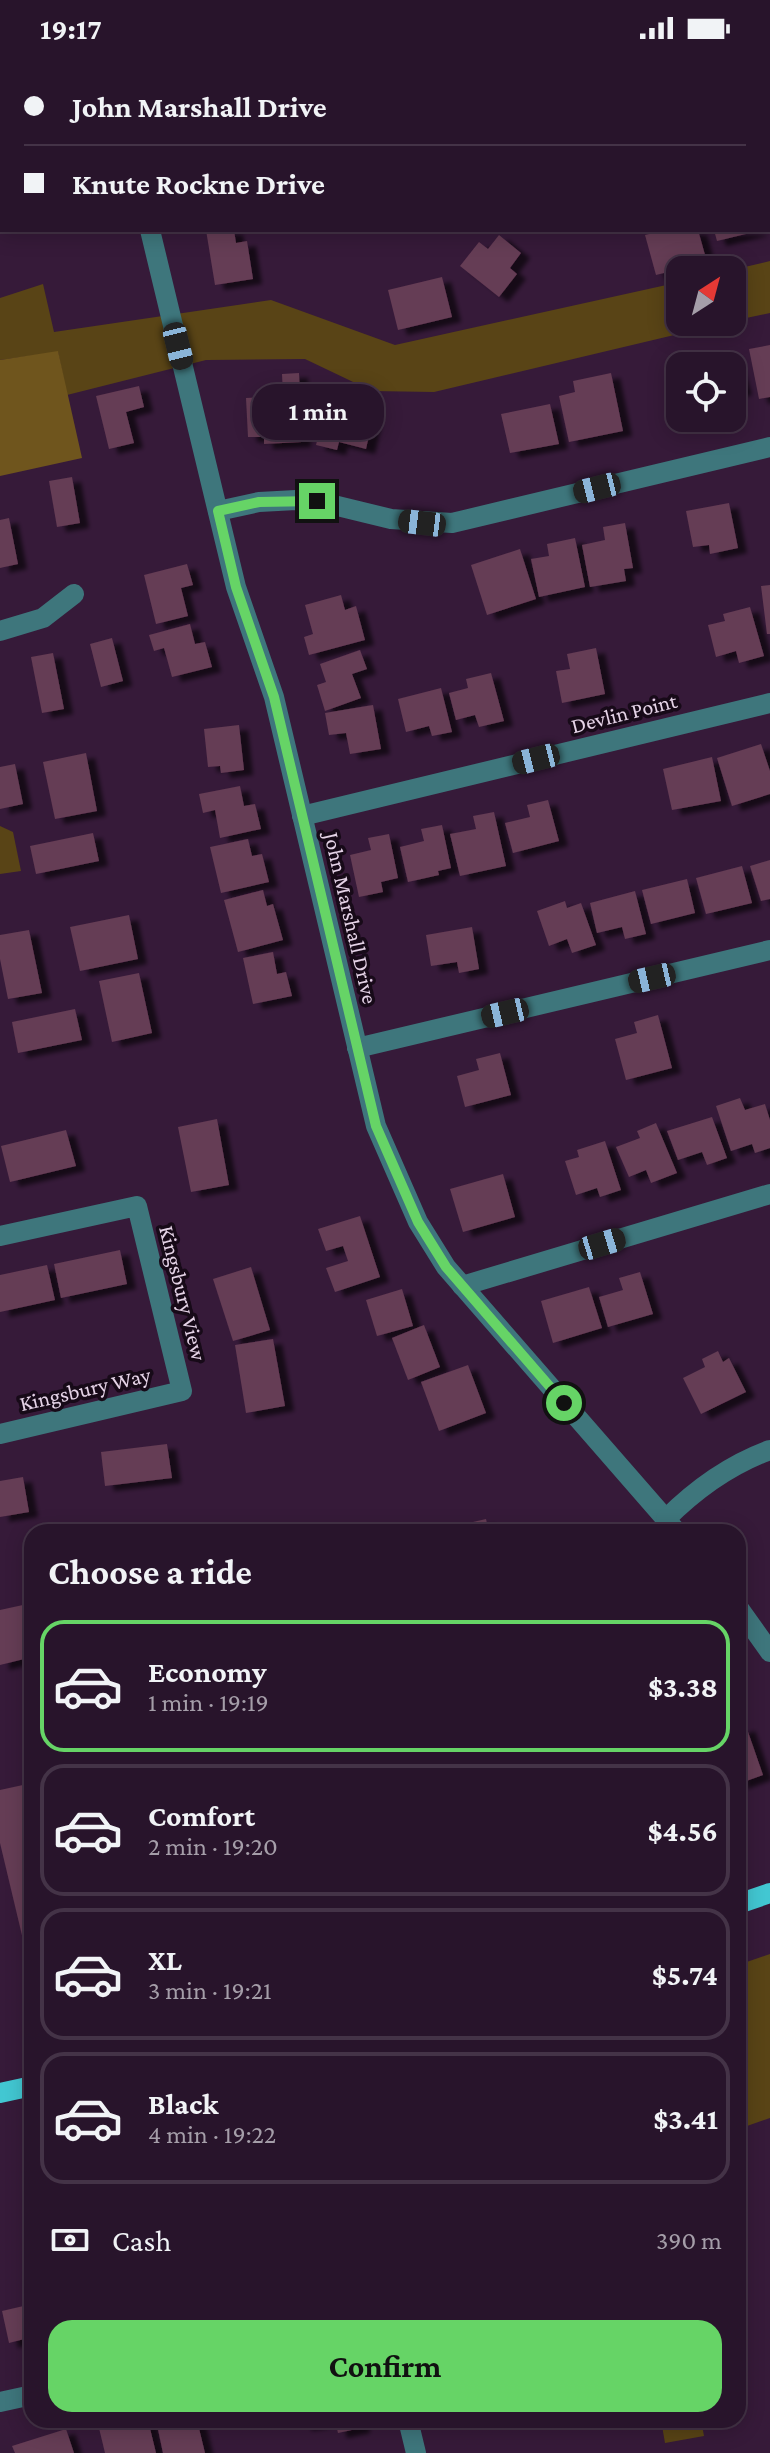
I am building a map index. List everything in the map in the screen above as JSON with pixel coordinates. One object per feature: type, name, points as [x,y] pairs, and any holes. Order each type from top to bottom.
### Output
[{"type":"main road","points":[[746,1901],[770,1893]]},
{"type":"main road","points":[[0,2093],[24,2088]]},
{"type":"street","name":"John Marshall Drive","points":[[150,232],[236,587],[274,697],[376,1126],[398,1181],[418,1222],[462,1286],[669,1524]]},
{"type":"street","points":[[218,511],[259,502],[317,501],[391,519],[452,523],[770,447]]},
{"type":"street","points":[[0,631],[43,618],[74,594]]},
{"type":"street","name":"Devlin Point","points":[[302,816],[770,703]]},
{"type":"street","points":[[357,1048],[770,950]]},
{"type":"street","points":[[462,1286],[770,1194]]},
{"type":"street","name":"Kingsbury View","points":[[0,1236],[137,1206],[182,1391]]},
{"type":"street","name":"Kingsbury Way","points":[[0,1434],[182,1391]]},
{"type":"street","points":[[673,1524],[704,1485],[738,1463],[770,1450]]},
{"type":"street","points":[[746,1618],[770,1652]]},
{"type":"street","points":[[0,2402],[24,2397]]},
{"type":"street","points":[[410,2428],[416,2453]]},
{"type":"shaded area","points":[[770,261],[770,313],[746,318],[746,267]]},
{"type":"shaded area","points":[[43,284],[54,332],[271,300],[395,345],[666,285],[666,336],[670,336],[434,392],[372,391],[305,359],[206,360],[67,395],[58,352],[0,360],[0,298]]},
{"type":"shaded area","points":[[58,351],[82,458],[0,476],[0,360]]},
{"type":"shaded area","points":[[0,826],[13,832],[21,871],[0,874]]},
{"type":"shaded area","points":[[770,1954],[770,2118],[747,2126],[746,2123],[746,1962]]},
{"type":"shaded area","points":[[662,2428],[702,2428],[704,2436],[665,2443]]},
{"type":"building","points":[[206,232],[234,232],[236,243],[247,241],[253,279],[215,285]]},
{"type":"building","points":[[699,232],[705,256],[666,256],[666,272],[656,275],[645,235]]},
{"type":"building","points":[[715,232],[754,232],[717,241]]},
{"type":"building","points":[[499,235],[521,253],[510,268],[517,274],[499,297],[460,266],[479,242],[488,249]]},
{"type":"building","points":[[442,277],[452,317],[398,330],[388,290]]},
{"type":"building","points":[[770,345],[770,397],[759,399],[749,349]]},
{"type":"building","points":[[299,373],[302,442],[264,444],[264,437],[248,437],[246,398],[283,396],[282,374]]},
{"type":"building","points":[[611,373],[623,431],[569,442],[559,396],[575,392],[573,381]]},
{"type":"building","points":[[139,386],[144,407],[126,412],[134,443],[109,449],[96,396]]},
{"type":"building","points":[[328,396],[364,405],[362,415],[373,418],[366,449],[339,442],[337,450],[316,445]]},
{"type":"building","points":[[550,404],[559,444],[510,453],[501,414]]},
{"type":"building","points":[[72,477],[80,523],[57,527],[49,481]]},
{"type":"building","points":[[729,503],[738,548],[710,554],[709,545],[693,547],[686,511]]},
{"type":"building","points":[[9,518],[18,564],[0,568],[0,520]]},
{"type":"building","points":[[625,523],[633,568],[624,569],[626,581],[590,587],[582,545],[605,540],[603,527]]},
{"type":"building","points":[[575,538],[585,587],[539,597],[531,559],[549,556],[547,544]]},
{"type":"building","points":[[520,549],[536,599],[487,615],[471,565]]},
{"type":"building","points":[[187,564],[193,585],[181,588],[188,616],[156,624],[144,575]]},
{"type":"building","points":[[770,585],[770,634],[767,634],[761,586]]},
{"type":"building","points":[[341,595],[345,610],[356,606],[365,640],[309,655],[304,637],[313,634],[305,605]]},
{"type":"building","points":[[750,607],[764,656],[739,663],[736,651],[716,657],[708,625],[725,621],[723,614]]},
{"type":"building","points":[[190,624],[195,644],[205,642],[212,667],[172,677],[164,648],[154,651],[149,635]]},
{"type":"building","points":[[112,638],[123,681],[101,687],[90,644]]},
{"type":"building","points":[[596,648],[605,694],[562,703],[556,671],[570,669],[567,654]]},
{"type":"building","points":[[360,650],[367,669],[352,674],[361,698],[325,711],[317,685],[326,682],[320,664]]},
{"type":"building","points":[[53,653],[64,709],[42,713],[31,657]]},
{"type":"building","points":[[491,673],[504,721],[479,727],[475,715],[456,720],[449,693],[468,688],[466,679]]},
{"type":"building","points":[[441,688],[452,732],[432,736],[429,726],[406,732],[398,699]]},
{"type":"building","points":[[373,705],[381,749],[350,754],[346,733],[329,735],[325,713]]},
{"type":"building","points":[[239,725],[244,770],[221,773],[220,766],[208,767],[204,729]]},
{"type":"building","points":[[761,744],[770,771],[770,794],[732,806],[717,758]]},
{"type":"building","points":[[86,753],[97,811],[55,819],[43,762]]},
{"type":"building","points":[[712,757],[721,801],[672,810],[663,769]]},
{"type":"building","points":[[15,764],[23,804],[0,809],[0,767]]},
{"type":"building","points":[[240,786],[244,806],[255,804],[261,829],[220,838],[215,810],[203,813],[199,794]]},
{"type":"building","points":[[548,800],[559,841],[513,853],[505,823],[530,817],[527,805]]},
{"type":"building","points":[[494,812],[506,866],[460,876],[450,834],[476,829],[473,816]]},
{"type":"building","points":[[442,825],[451,868],[438,871],[439,875],[408,882],[400,847],[424,841],[421,829]]},
{"type":"building","points":[[93,833],[99,861],[36,874],[30,846]]},
{"type":"building","points":[[389,834],[398,878],[381,882],[383,892],[359,897],[350,855],[371,850],[368,838]]},
{"type":"building","points":[[248,839],[252,856],[262,854],[269,882],[221,893],[210,847]]},
{"type":"building","points":[[770,860],[770,899],[761,901],[750,866]]},
{"type":"building","points":[[742,866],[752,903],[706,914],[696,878]]},
{"type":"building","points":[[687,879],[695,913],[651,924],[642,890]]},
{"type":"building","points":[[263,890],[267,906],[273,904],[283,940],[238,952],[224,900]]},
{"type":"building","points":[[635,891],[646,934],[625,939],[622,927],[597,933],[590,903]]},
{"type":"building","points":[[565,901],[567,908],[581,903],[596,945],[572,953],[567,939],[549,946],[537,911]]},
{"type":"building","points":[[129,915],[138,959],[80,971],[70,927]]},
{"type":"building","points":[[472,927],[479,969],[459,973],[457,962],[431,966],[426,935]]},
{"type":"building","points":[[29,930],[42,993],[8,999],[0,959],[0,935]]},
{"type":"building","points":[[273,952],[277,974],[286,972],[292,996],[253,1004],[243,958]]},
{"type":"building","points":[[139,973],[152,1033],[112,1042],[99,981]]},
{"type":"building","points":[[75,1009],[82,1040],[18,1053],[12,1022]]},
{"type":"building","points":[[658,1015],[672,1068],[626,1080],[615,1039],[637,1033],[634,1022]]},
{"type":"building","points":[[500,1053],[511,1095],[465,1107],[457,1076],[479,1070],[476,1059]]},
{"type":"building","points":[[740,1098],[745,1110],[765,1104],[770,1120],[770,1148],[755,1153],[752,1144],[731,1151],[716,1106]]},
{"type":"building","points":[[712,1117],[727,1158],[707,1165],[702,1152],[678,1160],[667,1131]]},
{"type":"building","points":[[217,1119],[229,1185],[191,1192],[178,1127]]},
{"type":"building","points":[[656,1123],[677,1173],[651,1183],[646,1170],[629,1177],[616,1147],[640,1138],[637,1131]]},
{"type":"building","points":[[66,1130],[76,1166],[10,1182],[1,1146]]},
{"type":"building","points":[[605,1141],[621,1190],[600,1197],[597,1188],[576,1195],[565,1161],[579,1157],[577,1150]]},
{"type":"building","points":[[503,1174],[515,1217],[463,1232],[450,1189]]},
{"type":"building","points":[[360,1216],[380,1277],[335,1292],[326,1268],[348,1261],[343,1246],[326,1251],[318,1229]]},
{"type":"building","points":[[120,1250],[127,1284],[61,1298],[54,1264]]},
{"type":"building","points":[[47,1265],[55,1300],[0,1312],[0,1275]]},
{"type":"building","points":[[251,1267],[270,1330],[233,1341],[213,1279]]},
{"type":"building","points":[[640,1272],[653,1314],[608,1327],[599,1297],[623,1290],[619,1278]]},
{"type":"building","points":[[589,1287],[602,1328],[553,1343],[541,1301]]},
{"type":"building","points":[[402,1289],[413,1326],[377,1336],[366,1300]]},
{"type":"building","points":[[424,1325],[440,1367],[408,1380],[392,1338]]},
{"type":"building","points":[[273,1339],[285,1406],[246,1413],[235,1345]]},
{"type":"building","points":[[718,1351],[723,1362],[729,1358],[746,1392],[701,1414],[683,1378],[705,1367],[702,1359]]},
{"type":"building","points":[[468,1365],[486,1413],[439,1431],[421,1382]]},
{"type":"building","points":[[167,1444],[172,1478],[105,1486],[101,1452]]},
{"type":"building","points":[[23,1477],[29,1512],[0,1517],[0,1481]]},
{"type":"building","points":[[486,1519],[487,1524],[464,1524]]},
{"type":"building","points":[[24,1605],[24,1659],[0,1665],[0,1610]]},
{"type":"building","points":[[746,1726],[763,1775],[746,1781]]},
{"type":"building","points":[[24,1785],[24,1944],[0,1843],[0,1790]]},
{"type":"building","points":[[24,2306],[24,2339],[9,2343],[2,2311]]},
{"type":"building","points":[[99,2428],[150,2428],[156,2453],[105,2453]]},
{"type":"building","points":[[158,2428],[199,2428],[205,2453],[163,2453]]},
{"type":"building","points":[[337,2428],[361,2428],[338,2433]]},
{"type":"building","points":[[66,2429],[74,2453],[15,2453],[12,2446]]},
{"type":"route","points":[[317,501],[259,502],[218,511],[236,587],[274,697],[376,1126],[418,1222],[446,1267],[564,1403]]}]
